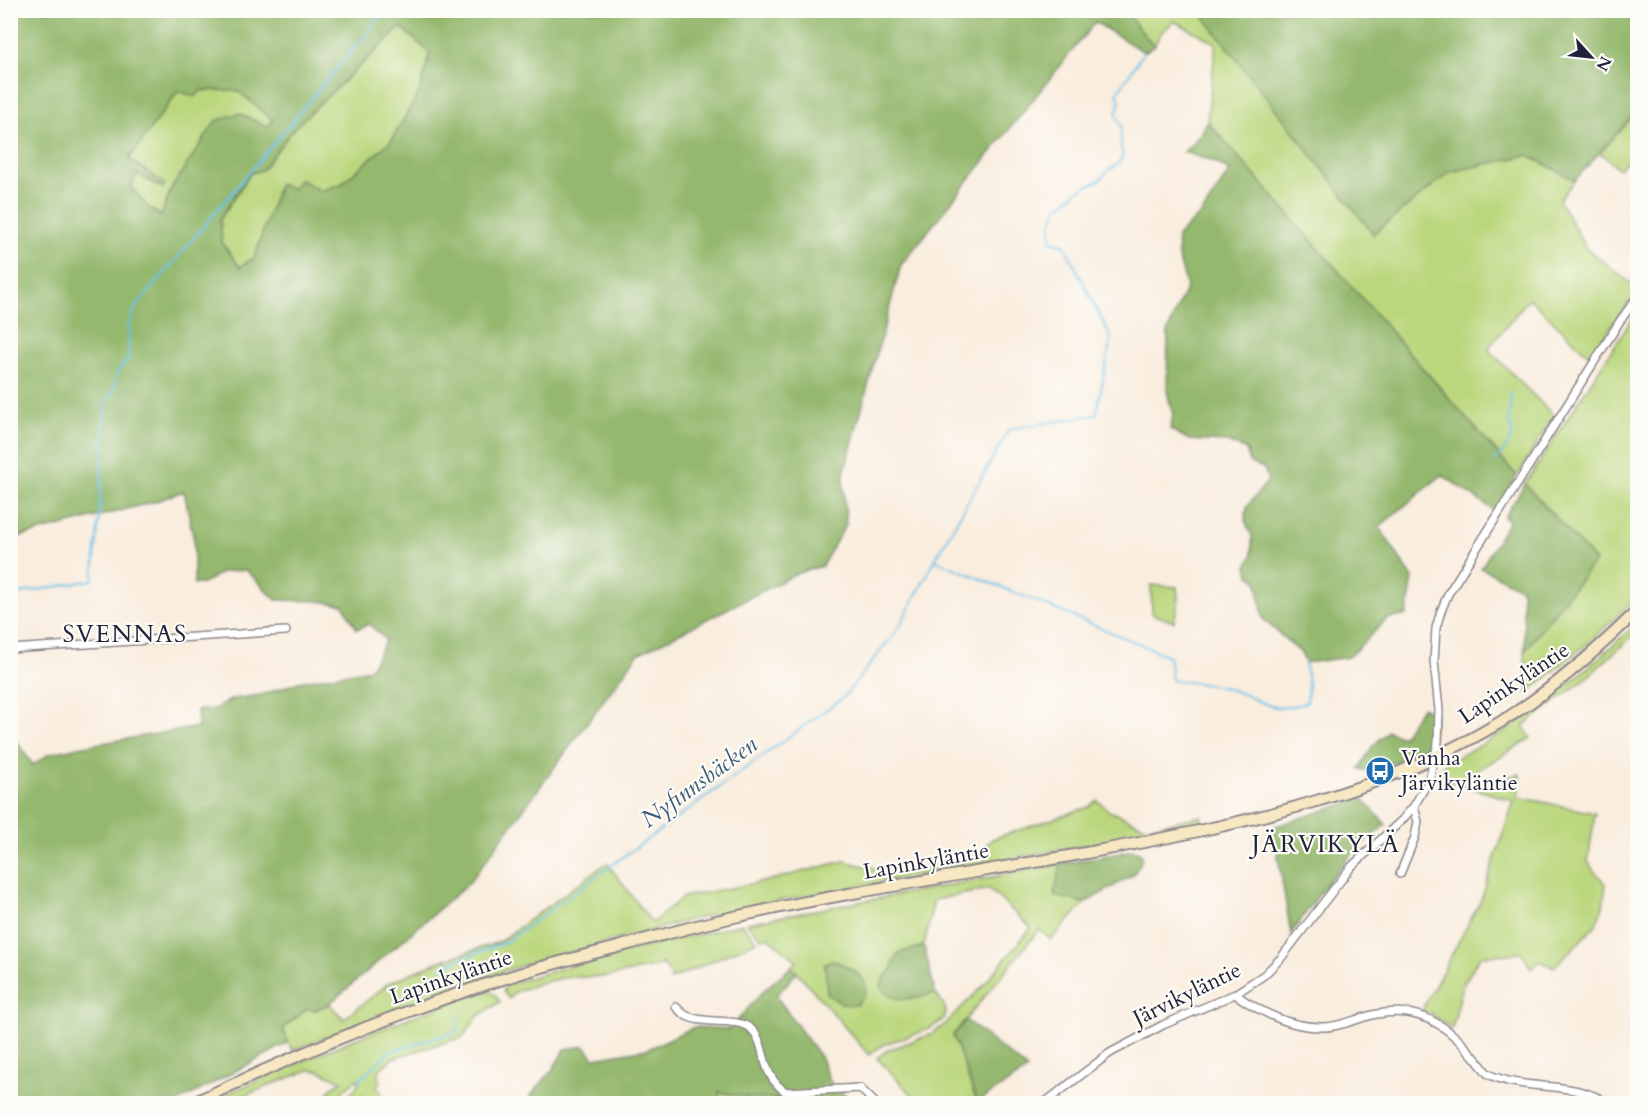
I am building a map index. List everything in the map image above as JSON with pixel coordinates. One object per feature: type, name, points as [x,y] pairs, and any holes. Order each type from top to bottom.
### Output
[{"type":"main road","name":"Lapinkyläntie","points":[[191,1104],[273,1066],[436,1001],[546,966],[686,928],[818,900],[1147,842],[1288,809],[1360,787],[1436,756],[1499,722],[1572,670],[1638,610]]},
{"type":"street","points":[[1436,756],[1439,719],[1434,661],[1436,628],[1448,594],[1638,296]]},
{"type":"street","points":[[10,649],[286,631]]},
{"type":"street","name":"Järvikyläntie","points":[[1043,1104],[1126,1043],[1235,994],[1263,975],[1281,958],[1351,867],[1414,806],[1429,780],[1436,756]]},
{"type":"street","points":[[1400,874],[1419,822],[1414,806]]},
{"type":"street","points":[[1235,994],[1261,1011],[1307,1026],[1326,1027],[1395,1011],[1418,1014],[1454,1034],[1493,1077],[1530,1085],[1585,1092],[1596,1095],[1607,1103]]},
{"type":"street","points":[[676,1007],[687,1016],[710,1022],[741,1024],[753,1030],[771,1078],[786,1092],[860,1088],[876,1104]]},
{"type":"green space","points":[[11,11],[1124,11],[1154,46],[1144,52],[1095,22],[901,265],[843,477],[846,524],[822,566],[798,573],[638,654],[469,883],[329,1004],[315,1010],[307,1009],[283,1028],[288,1043],[176,1103],[11,1103],[11,733],[33,765],[49,754],[78,747],[198,727],[197,710],[214,709],[232,699],[261,695],[299,682],[370,669],[386,640],[369,624],[357,629],[343,605],[318,601],[276,600],[246,570],[222,572],[203,584],[194,584],[194,540],[184,491],[154,502],[11,540]],"holes":[[[401,27],[430,53],[420,91],[391,141],[341,184],[320,191],[300,179],[292,189],[279,184],[254,258],[240,267],[222,243],[220,219],[250,173],[262,170],[294,128]],[[202,90],[238,91],[273,120],[268,127],[239,113],[216,121],[172,187],[161,216],[146,205],[131,187],[137,174],[163,188],[165,184],[129,159],[178,91],[195,97]]]},
{"type":"green space","points":[[1124,11],[1249,11],[1373,234],[1450,172],[1528,155],[1575,180],[1559,200],[1586,248],[1637,288],[1637,293],[1590,356],[1529,298],[1488,349],[1554,416],[1517,476],[1207,121],[1216,43],[1174,21],[1161,33],[1154,46]]},
{"type":"green space","points":[[1199,11],[1637,11],[1637,111],[1575,180],[1528,155],[1450,172],[1373,234]]},
{"type":"green space","points":[[401,27],[430,53],[420,91],[391,141],[341,184],[320,191],[300,180],[292,189],[279,185],[254,258],[240,267],[222,243],[220,219],[251,173],[262,170],[294,128]]},
{"type":"green space","points":[[238,90],[273,120],[268,127],[172,187],[161,216],[146,205],[130,187],[137,174],[162,188],[164,184],[129,159],[178,91]]},
{"type":"green space","points":[[1637,111],[1637,149],[1619,169],[1600,153]]},
{"type":"green space","points":[[1207,121],[1517,476],[1495,511],[1442,475],[1379,527],[1413,578],[1407,615],[1387,619],[1349,657],[1305,663],[1301,653],[1263,619],[1257,580],[1249,574],[1247,566],[1252,556],[1252,536],[1245,521],[1247,506],[1268,481],[1264,468],[1248,460],[1247,450],[1227,442],[1189,440],[1170,429],[1173,415],[1167,391],[1168,331],[1187,287],[1178,256],[1177,236],[1202,213],[1230,171],[1217,163],[1184,152],[1201,134]]},
{"type":"green space","points":[[1637,311],[1638,520],[1633,528],[1637,531],[1637,598],[1588,643],[1527,693],[1525,650],[1595,561],[1525,484]]},
{"type":"green space","points":[[1525,484],[1595,561],[1525,650],[1522,589],[1481,568],[1509,521],[1504,517]]},
{"type":"green space","points":[[1151,585],[1177,587],[1178,602],[1174,622],[1152,614]]},
{"type":"green space","points":[[1637,623],[1637,632],[1583,681],[1523,726],[1531,738],[1468,776],[1471,785],[1520,774],[1518,797],[1595,813],[1588,861],[1606,884],[1603,907],[1595,926],[1554,967],[1538,961],[1531,969],[1522,953],[1480,956],[1463,985],[1452,1029],[1422,1010],[1481,900],[1514,801],[1442,779],[1444,764],[1494,737],[1537,708]]},
{"type":"green space","points":[[1422,707],[1435,715],[1432,736],[1421,753],[1369,771],[1359,769],[1372,747],[1388,731],[1402,737]]},
{"type":"green space","points":[[1362,798],[1386,825],[1356,850],[1339,868],[1291,934],[1273,827]]},
{"type":"green space","points":[[1097,800],[1109,811],[1147,827],[1202,816],[1202,824],[778,901],[694,919],[520,966],[442,992],[293,1050],[283,1028],[307,1009],[315,1010],[329,1004],[344,1019],[389,983],[437,962],[499,942],[607,863],[652,923],[683,897],[767,881],[844,861],[893,873],[975,859],[992,839],[1089,807]]},
{"type":"green space","points":[[1134,850],[1141,853],[1142,858],[1133,875],[1085,903],[1054,896],[1061,864]]},
{"type":"green space","points":[[1061,864],[1054,896],[1085,903],[1051,940],[1039,930],[953,1035],[978,1103],[920,1103],[877,1058],[886,1051],[929,1035],[942,1027],[981,988],[1031,928],[989,889],[934,900],[924,946],[899,953],[892,970],[888,973],[918,998],[935,993],[945,1008],[946,1013],[943,1019],[921,1032],[885,1044],[869,1055],[791,967],[797,961],[768,937],[762,939],[747,923]],"holes":[[[837,962],[861,977],[827,978],[825,964]]]},
{"type":"green space","points":[[742,924],[757,941],[670,980],[672,977],[663,964],[606,977],[569,977],[543,982],[513,993],[509,999],[503,991],[506,985],[565,968]]},
{"type":"green space","points":[[924,946],[935,993],[905,999],[885,992],[881,986],[884,977],[892,970],[895,959],[902,952]]},
{"type":"green space","points":[[831,960],[852,970],[865,982],[866,992],[856,1005],[840,1002],[827,993],[825,964]]},
{"type":"green space","points":[[791,967],[797,972],[776,996],[821,1058],[830,1082],[847,1097],[758,1099],[719,1092],[720,1103],[524,1104],[553,1069],[565,1049],[585,1046],[594,1058],[648,1049],[694,1027],[730,1029],[765,989]]},
{"type":"green space","points":[[485,991],[494,994],[500,1002],[478,1016],[463,1037],[393,1058],[380,1069],[378,1078],[381,1082],[376,1086],[389,1103],[368,1103],[363,1096],[366,1103],[341,1103],[355,1089],[359,1079],[348,1086],[333,1103],[323,1103],[331,1088],[342,1081],[319,1071],[309,1070],[225,1103],[205,1103],[352,1040]]},
{"type":"green space","points":[[966,1020],[1027,1069],[977,1102],[953,1035]]},
{"type":"green space","points":[[718,1092],[758,1099],[847,1097],[855,1103],[720,1103]]},
{"type":"waterway","points":[[10,595],[93,580],[100,509],[105,403],[113,392],[118,371],[128,359],[129,323],[135,308],[386,10]]},
{"type":"waterway","name":"Nyfinnsbäcken","points":[[446,980],[442,966],[506,942],[844,697],[898,629],[1009,429],[1096,415],[1111,338],[1064,244],[1051,241],[1051,226],[1056,209],[1079,190],[1100,180],[1119,163],[1123,155],[1121,126],[1116,113],[1120,102],[1117,93],[1144,52]]},
{"type":"waterway","points":[[1494,462],[1511,438],[1512,428],[1509,423],[1511,393]]},
{"type":"waterway","name":"Nyfinnsbäcken","points":[[935,560],[1169,656],[1172,680],[1226,688],[1275,707],[1294,706],[1307,702],[1308,683],[1305,663]]},
{"type":"waterway","name":"Nyfinnsbäcken","points":[[358,1081],[389,1052],[457,1031],[459,1026],[457,1017]]},
{"type":"place","name":"Vanha Järvikyläntie","points":[[1380,771]]},
{"type":"district","name":"SVENNAS","points":[[125,634]]},
{"type":"district","name":"JÄRVIKYLÄ","points":[[1326,844]]}]
